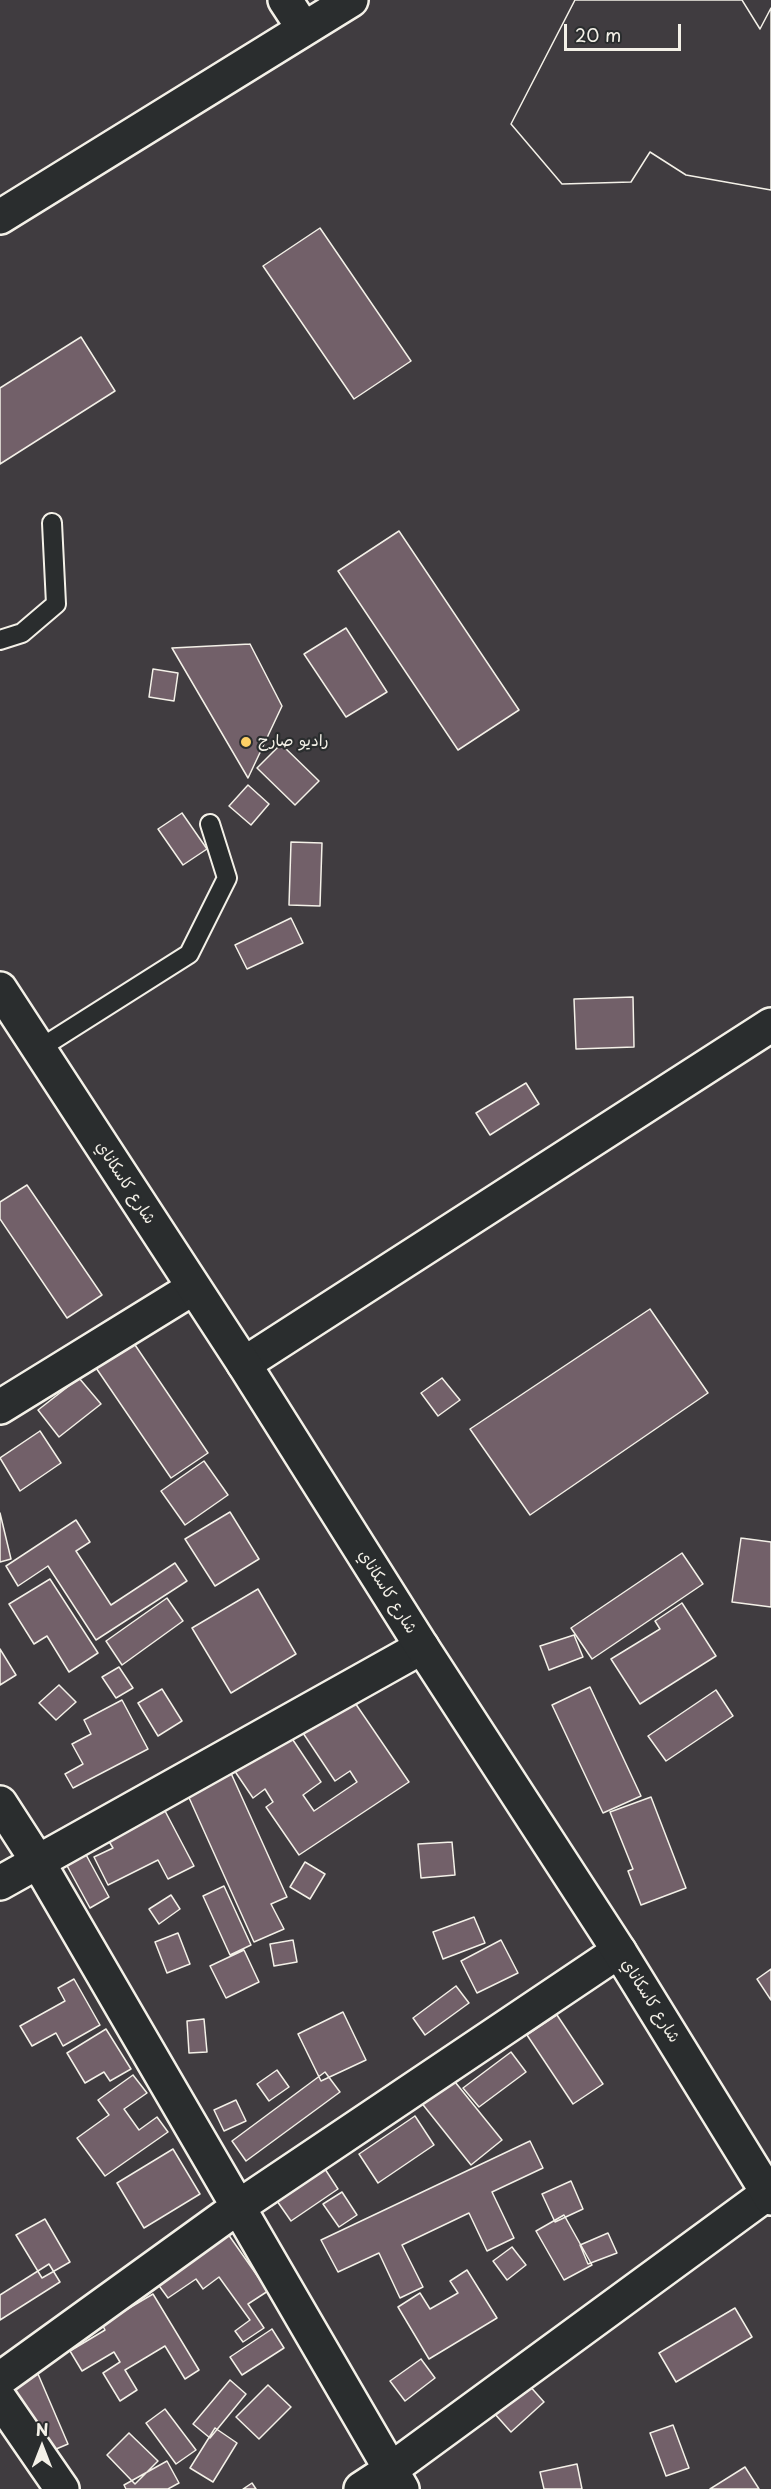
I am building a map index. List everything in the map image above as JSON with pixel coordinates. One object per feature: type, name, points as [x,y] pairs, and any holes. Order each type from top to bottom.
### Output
[{"type":"street","points":[[285,0],[304,29]]},
{"type":"street","points":[[0,217],[351,0]]},
{"type":"street","name":"شارع كاسكاناي","points":[[0,989],[244,1364],[422,1647],[619,1952],[769,2196]]},
{"type":"street","points":[[244,1364],[771,1025]]},
{"type":"street","points":[[0,1407],[193,1288]]},
{"type":"street","points":[[0,1883],[422,1647]]},
{"type":"street","points":[[0,1803],[38,1862],[396,2480]]},
{"type":"street","points":[[0,2379],[238,2207],[619,1952]]},
{"type":"street","points":[[361,2489],[396,2480],[769,2196]]},
{"type":"street","points":[[0,2399],[62,2489]]},
{"type":"lane","points":[[0,640],[22,633],[56,604],[52,523]]},
{"type":"lane","points":[[39,1049],[189,954],[227,878],[210,824]]},
{"type":"building","points":[[575,0],[742,0],[760,29],[771,8],[771,190],[686,175],[650,152],[631,182],[562,184],[511,124]]},
{"type":"building","points":[[575,0],[742,0],[760,29],[771,8],[771,190],[686,175],[650,152],[631,182],[562,184],[511,124]]},
{"type":"building","points":[[320,228],[411,361],[354,399],[263,266]]},
{"type":"building","points":[[81,337],[115,391],[0,464],[0,388]]},
{"type":"building","points":[[399,531],[519,710],[458,750],[338,571]]},
{"type":"building","points":[[346,628],[387,692],[346,717],[304,654]]},
{"type":"building","name":"راديو صارح","points":[[250,644],[282,706],[248,778],[172,648]]},
{"type":"building","points":[[153,669],[178,673],[174,701],[149,697]]},
{"type":"building","points":[[281,744],[319,781],[295,805],[257,768]]},
{"type":"building","points":[[248,785],[269,804],[251,825],[229,806]]},
{"type":"building","points":[[182,813],[207,849],[183,865],[158,829]]},
{"type":"building","points":[[291,842],[322,843],[320,906],[289,905]]},
{"type":"building","points":[[291,918],[303,943],[247,969],[235,945]]},
{"type":"building","points":[[633,997],[634,1047],[576,1049],[574,999]]},
{"type":"building","points":[[526,1083],[539,1104],[490,1135],[476,1113]]},
{"type":"building","points":[[27,1185],[102,1295],[67,1318],[0,1219],[0,1202]]},
{"type":"building","points":[[650,1309],[708,1393],[530,1515],[470,1429]]},
{"type":"building","points":[[129,1336],[208,1453],[171,1478],[92,1362]]},
{"type":"building","points":[[79,1378],[101,1404],[59,1437],[38,1410]]},
{"type":"building","points":[[442,1378],[460,1400],[438,1416],[421,1393]]},
{"type":"building","points":[[40,1431],[61,1463],[20,1491],[0,1458]]},
{"type":"building","points":[[204,1461],[228,1495],[185,1525],[161,1491]]},
{"type":"building","points":[[230,1512],[259,1559],[215,1586],[185,1539]]},
{"type":"building","points":[[0,1513],[11,1559],[0,1562]]},
{"type":"building","points":[[76,1520],[90,1542],[76,1551],[111,1605],[175,1563],[187,1581],[96,1640],[48,1566],[18,1586],[6,1566]]},
{"type":"building","points":[[741,1538],[771,1542],[771,1607],[732,1602]]},
{"type":"building","points":[[682,1553],[703,1584],[592,1659],[571,1628]]},
{"type":"building","points":[[50,1579],[98,1653],[69,1672],[47,1636],[34,1644],[9,1604]]},
{"type":"building","points":[[258,1589],[296,1654],[231,1693],[192,1628]]},
{"type":"building","points":[[167,1598],[183,1621],[122,1665],[106,1641]]},
{"type":"building","points":[[682,1603],[716,1656],[640,1704],[611,1659],[660,1629],[655,1621]]},
{"type":"building","points":[[574,1635],[583,1657],[549,1670],[540,1646]]},
{"type":"building","points":[[0,1649],[16,1675],[0,1685]]},
{"type":"building","points":[[119,1667],[133,1688],[116,1698],[102,1677]]},
{"type":"building","points":[[59,1685],[76,1702],[56,1720],[39,1703]]},
{"type":"building","points":[[590,1687],[641,1796],[603,1813],[552,1705]]},
{"type":"building","points":[[162,1689],[182,1721],[158,1736],[138,1703]]},
{"type":"building","points":[[716,1690],[733,1716],[666,1761],[648,1736]]},
{"type":"building","points":[[351,1697],[409,1782],[299,1855],[266,1807],[273,1802],[265,1789],[253,1798],[232,1767],[287,1731],[321,1782],[303,1795],[314,1811],[357,1782],[350,1771],[335,1781],[301,1730]]},
{"type":"building","points":[[122,1700],[148,1749],[73,1788],[65,1774],[83,1764],[72,1744],[91,1734],[84,1720]]},
{"type":"building","points":[[230,1771],[287,1897],[271,1904],[284,1929],[254,1942],[186,1791]]},
{"type":"building","points":[[651,1797],[686,1888],[641,1905],[628,1871],[633,1869],[610,1812]]},
{"type":"building","points":[[164,1809],[194,1866],[168,1879],[158,1860],[108,1885],[94,1857],[113,1848],[107,1838]]},
{"type":"building","points":[[452,1842],[455,1875],[421,1878],[418,1844]]},
{"type":"building","points":[[84,1851],[109,1897],[90,1908],[65,1862]]},
{"type":"building","points":[[305,1862],[325,1874],[310,1899],[290,1887]]},
{"type":"building","points":[[224,1886],[251,1945],[230,1955],[203,1896]]},
{"type":"building","points":[[171,1895],[180,1909],[159,1924],[149,1909]]},
{"type":"building","points":[[474,1917],[485,1943],[443,1959],[433,1932]]},
{"type":"building","points":[[178,1933],[190,1964],[167,1973],[155,1942]]},
{"type":"building","points":[[293,1940],[297,1962],[274,1966],[270,1944]]},
{"type":"building","points":[[501,1940],[518,1973],[477,1993],[461,1961]]},
{"type":"building","points":[[244,1950],[259,1982],[226,1998],[210,1966]]},
{"type":"building","points":[[771,1969],[771,2000],[757,1979]]},
{"type":"building","points":[[74,1979],[100,2025],[63,2046],[56,2033],[32,2046],[20,2026],[65,2001],[58,1988]]},
{"type":"building","points":[[456,1986],[469,2003],[425,2035],[413,2018]]},
{"type":"building","points":[[343,2012],[366,2060],[321,2081],[298,2034]]},
{"type":"building","points":[[557,2015],[603,2084],[573,2104],[527,2035]]},
{"type":"building","points":[[204,2019],[207,2052],[189,2053],[187,2021]]},
{"type":"building","points":[[106,2029],[131,2069],[110,2081],[104,2072],[85,2083],[67,2053]]},
{"type":"building","points":[[511,2052],[526,2072],[479,2107],[463,2088]]},
{"type":"building","points":[[277,2070],[289,2087],[269,2101],[257,2084]]},
{"type":"building","points":[[325,2072],[340,2092],[246,2161],[232,2141]]},
{"type":"building","points":[[133,2075],[147,2093],[124,2109],[139,2130],[157,2117],[168,2132],[105,2176],[77,2138],[109,2115],[98,2100]]},
{"type":"building","points":[[451,2077],[502,2140],[471,2165],[420,2101]]},
{"type":"building","points":[[236,2100],[246,2121],[224,2131],[214,2110]]},
{"type":"building","points":[[415,2116],[434,2145],[378,2183],[359,2154]]},
{"type":"building","points":[[530,2141],[543,2168],[492,2192],[514,2238],[487,2251],[469,2213],[402,2245],[423,2287],[400,2298],[379,2253],[338,2272],[321,2240]]},
{"type":"building","points":[[173,2149],[200,2194],[144,2228],[117,2183]]},
{"type":"building","points":[[325,2169],[338,2189],[291,2221],[277,2201]]},
{"type":"building","points":[[571,2181],[583,2209],[555,2222],[542,2194]]},
{"type":"building","points":[[342,2192],[357,2215],[339,2227],[323,2204]]},
{"type":"building","points":[[564,2215],[592,2265],[564,2280],[536,2231]]},
{"type":"building","points":[[45,2219],[70,2262],[42,2278],[16,2235]]},
{"type":"building","points":[[608,2233],[617,2253],[588,2264],[580,2245]]},
{"type":"building","points":[[228,2234],[268,2291],[248,2304],[264,2328],[243,2342],[235,2331],[250,2320],[219,2277],[203,2289],[196,2279],[168,2298],[157,2283]]},
{"type":"building","points":[[512,2247],[526,2265],[507,2280],[493,2261]]},
{"type":"building","points":[[49,2264],[60,2282],[0,2320],[0,2295]]},
{"type":"building","points":[[467,2270],[497,2318],[429,2359],[398,2307],[420,2293],[430,2309],[458,2293],[450,2281]]},
{"type":"building","points":[[153,2294],[199,2370],[185,2379],[165,2346],[125,2370],[137,2390],[120,2401],[103,2373],[120,2362],[114,2352],[82,2371],[70,2351],[105,2330],[102,2324]]},
{"type":"building","points":[[735,2308],[752,2337],[676,2382],[659,2353]]},
{"type":"building","points":[[272,2329],[284,2348],[242,2375],[230,2357]]},
{"type":"building","points":[[421,2359],[435,2378],[405,2401],[390,2381]]},
{"type":"building","points":[[38,2374],[68,2444],[42,2455],[11,2386]]},
{"type":"building","points":[[230,2380],[246,2394],[210,2438],[193,2424]]},
{"type":"building","points":[[528,2384],[544,2402],[511,2432],[494,2413]]},
{"type":"building","points":[[268,2385],[291,2407],[259,2439],[236,2417]]},
{"type":"building","points":[[165,2409],[196,2450],[176,2464],[146,2423]]},
{"type":"building","points":[[673,2425],[689,2468],[666,2476],[650,2433]]},
{"type":"building","points":[[215,2428],[237,2443],[213,2482],[190,2468]]},
{"type":"building","points":[[129,2433],[158,2461],[135,2484],[107,2455]]},
{"type":"building","points":[[167,2461],[179,2483],[168,2489],[126,2489],[124,2485]]},
{"type":"building","points":[[577,2464],[582,2489],[544,2489],[540,2472]]},
{"type":"building","points":[[745,2467],[759,2489],[710,2489]]},
{"type":"building","points":[[252,2483],[256,2489],[243,2489]]},
{"type":"place","name":"راديو صارح","points":[[246,742]]}]
